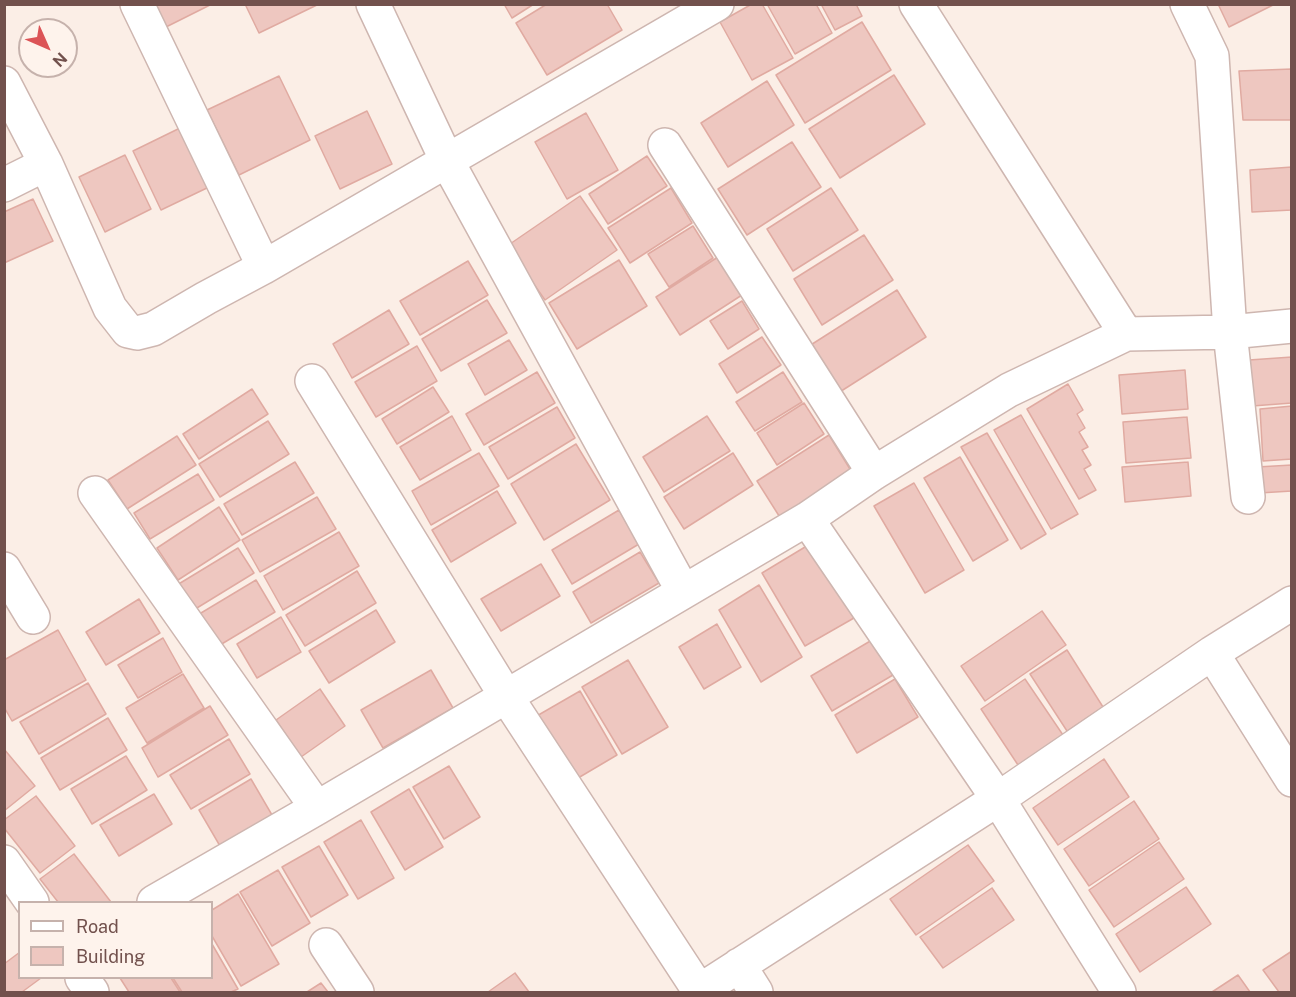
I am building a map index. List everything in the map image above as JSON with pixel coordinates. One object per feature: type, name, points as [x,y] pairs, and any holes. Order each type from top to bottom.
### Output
[{"type":"street","points":[[137,4],[264,267]]},
{"type":"street","points":[[373,4],[447,161],[683,591]]},
{"type":"street","points":[[4,83],[46,164],[110,308],[128,331],[137,333],[153,329],[447,161],[676,15],[717,4]]},
{"type":"street","points":[[916,4],[1126,334]]},
{"type":"street","points":[[1187,4],[1212,56],[1230,332],[1248,497]]},
{"type":"street","points":[[665,145],[874,473]]},
{"type":"street","points":[[4,185],[46,164]]},
{"type":"street","points":[[157,901],[807,519],[874,473],[1009,390],[1126,334],[1230,332],[1292,326]]},
{"type":"street","points":[[312,381],[506,696],[699,992],[748,979],[998,799],[1212,653],[1292,603]]},
{"type":"street","points":[[95,493],[317,808]]},
{"type":"street","points":[[807,519],[998,799],[1119,993]]},
{"type":"street","points":[[4,569],[33,617]]},
{"type":"street","points":[[1212,653],[1292,780]]},
{"type":"street","points":[[4,862],[31,901]]},
{"type":"street","points":[[326,945],[357,993]]},
{"type":"street","points":[[83,979],[92,993]]},
{"type":"building","points":[[150,4],[212,4],[162,29]]},
{"type":"building","points":[[245,4],[319,4],[259,33]]},
{"type":"building","points":[[504,4],[534,4],[512,18]]},
{"type":"building","points":[[547,4],[607,4],[622,30],[547,75],[516,23]]},
{"type":"building","points":[[752,4],[762,4],[793,58],[752,80],[720,22]]},
{"type":"building","points":[[767,4],[816,4],[832,33],[795,54]]},
{"type":"building","points":[[821,4],[856,4],[862,16],[835,30]]},
{"type":"building","points":[[1218,4],[1275,4],[1229,27]]},
{"type":"building","points":[[862,22],[891,70],[805,123],[776,75]]},
{"type":"building","points":[[1292,69],[1292,120],[1243,120],[1239,71]]},
{"type":"building","points":[[894,75],[925,124],[840,178],[809,129]]},
{"type":"building","points":[[279,76],[310,140],[239,175],[207,110]]},
{"type":"building","points":[[767,81],[794,125],[728,167],[701,123]]},
{"type":"building","points":[[367,111],[392,164],[340,189],[315,136]]},
{"type":"building","points":[[586,113],[618,170],[567,199],[535,142]]},
{"type":"building","points":[[180,128],[209,187],[161,210],[133,151]]},
{"type":"building","points":[[792,142],[821,187],[747,235],[718,189]]},
{"type":"building","points":[[125,155],[151,209],[105,232],[79,177]]},
{"type":"building","points":[[647,156],[667,186],[608,224],[589,194]]},
{"type":"building","points":[[1292,167],[1292,210],[1252,212],[1250,170]]},
{"type":"building","points":[[671,188],[692,223],[630,263],[608,228]]},
{"type":"building","points":[[831,188],[858,230],[793,271],[767,229]]},
{"type":"building","points":[[580,196],[617,250],[545,300],[507,246]]},
{"type":"building","points":[[33,199],[53,241],[4,263],[4,212]]},
{"type":"building","points":[[693,226],[713,258],[669,287],[648,254]]},
{"type":"building","points":[[864,235],[893,280],[822,325],[794,279]]},
{"type":"building","points":[[718,257],[742,295],[680,335],[656,297]]},
{"type":"building","points":[[619,260],[647,306],[577,349],[549,303]]},
{"type":"building","points":[[468,261],[488,295],[420,335],[400,301]]},
{"type":"building","points":[[897,290],[926,337],[835,395],[806,348]]},
{"type":"building","points":[[487,300],[507,333],[441,371],[422,339]]},
{"type":"building","points":[[742,301],[759,329],[728,349],[710,321]]},
{"type":"building","points":[[389,310],[409,344],[352,378],[333,344]]},
{"type":"building","points":[[762,337],[781,365],[737,393],[719,364]]},
{"type":"building","points":[[509,340],[527,370],[485,395],[468,364]]},
{"type":"building","points":[[417,346],[437,381],[376,417],[355,382]]},
{"type":"building","points":[[1292,357],[1292,403],[1252,406],[1249,360]]},
{"type":"building","points":[[1185,370],[1188,409],[1122,414],[1119,375]]},
{"type":"building","points":[[537,372],[555,403],[484,445],[466,414]]},
{"type":"building","points":[[783,372],[802,402],[755,431],[736,402]]},
{"type":"building","points":[[1068,384],[1083,410],[1077,414],[1085,428],[1079,432],[1088,447],[1082,450],[1091,465],[1084,469],[1096,490],[1079,499],[1027,409]]},
{"type":"building","points":[[433,387],[449,412],[397,444],[382,419]]},
{"type":"building","points":[[252,389],[268,414],[199,459],[183,434]]},
{"type":"building","points":[[804,403],[824,434],[777,465],[757,433]]},
{"type":"building","points":[[1292,406],[1292,459],[1263,461],[1260,409]]},
{"type":"building","points":[[557,407],[575,438],[508,479],[489,447]]},
{"type":"building","points":[[1021,415],[1078,514],[1051,529],[994,430]]},
{"type":"building","points":[[452,416],[471,450],[420,480],[400,447]]},
{"type":"building","points":[[707,416],[730,451],[664,492],[643,457]]},
{"type":"building","points":[[1187,417],[1191,458],[1126,463],[1123,422]]},
{"type":"building","points":[[268,421],[289,454],[220,497],[199,464]]},
{"type":"building","points":[[987,433],[1046,534],[1021,549],[961,447]]},
{"type":"building","points":[[829,435],[853,474],[781,519],[757,481]]},
{"type":"building","points":[[177,436],[196,465],[127,509],[108,480]]},
{"type":"building","points":[[576,444],[610,500],[544,540],[511,484]]},
{"type":"building","points":[[479,453],[499,486],[431,525],[412,491]]},
{"type":"building","points":[[733,453],[753,485],[684,529],[664,497]]},
{"type":"building","points":[[960,457],[1008,540],[973,561],[924,478]]},
{"type":"building","points":[[295,462],[314,493],[242,535],[224,504]]},
{"type":"building","points":[[1188,462],[1191,496],[1125,502],[1122,467]]},
{"type":"building","points":[[1292,465],[1292,491],[1259,493],[1257,467]]},
{"type":"building","points":[[198,474],[214,500],[150,539],[134,513]]},
{"type":"building","points":[[914,483],[964,570],[925,593],[874,506]]},
{"type":"building","points":[[497,491],[516,523],[451,562],[432,530]]},
{"type":"building","points":[[317,497],[336,529],[260,572],[242,540]]},
{"type":"building","points":[[219,507],[240,540],[178,580],[157,548]]},
{"type":"building","points":[[619,510],[639,544],[572,584],[552,550]]},
{"type":"building","points":[[339,532],[359,566],[283,610],[264,576]]},
{"type":"building","points":[[810,544],[854,618],[805,646],[762,573]]},
{"type":"building","points":[[238,548],[254,573],[192,611],[177,585]]},
{"type":"building","points":[[640,552],[659,583],[591,623],[573,592]]},
{"type":"building","points":[[541,564],[560,596],[501,631],[481,599]]},
{"type":"building","points":[[357,571],[376,603],[305,646],[286,615]]},
{"type":"building","points":[[256,580],[275,612],[215,648],[196,616]]},
{"type":"building","points":[[759,585],[802,657],[761,682],[719,610]]},
{"type":"building","points":[[139,599],[160,633],[106,665],[86,632]]},
{"type":"building","points":[[376,610],[395,642],[329,683],[309,651]]},
{"type":"building","points":[[1042,611],[1066,645],[985,701],[961,666]]},
{"type":"building","points":[[281,617],[301,652],[257,678],[237,644]]},
{"type":"building","points":[[717,624],[741,667],[704,689],[679,647]]},
{"type":"building","points":[[58,630],[86,680],[12,721],[4,707],[4,660]]},
{"type":"building","points":[[163,638],[182,672],[138,698],[118,665]]},
{"type":"building","points":[[872,640],[893,675],[832,711],[811,676]]},
{"type":"building","points":[[1067,650],[1103,707],[1067,731],[1030,674]]},
{"type":"building","points":[[628,660],[668,727],[622,754],[582,687]]},
{"type":"building","points":[[431,670],[453,708],[383,748],[361,710]]},
{"type":"building","points":[[183,674],[204,708],[147,743],[126,708]]},
{"type":"building","points":[[895,679],[918,717],[857,753],[835,715]]},
{"type":"building","points":[[1025,679],[1063,735],[1018,765],[981,709]]},
{"type":"building","points":[[88,683],[106,714],[39,754],[20,722]]},
{"type":"building","points":[[320,689],[345,726],[301,757],[276,720]]},
{"type":"building","points":[[580,691],[617,755],[573,781],[535,717]]},
{"type":"building","points":[[210,706],[228,735],[158,777],[142,748]]},
{"type":"building","points":[[108,718],[127,750],[60,790],[41,758]]},
{"type":"building","points":[[229,739],[250,774],[191,809],[170,775]]},
{"type":"building","points":[[4,749],[35,786],[4,811]]},
{"type":"building","points":[[126,756],[147,790],[92,824],[71,789]]},
{"type":"building","points":[[1104,759],[1129,797],[1058,845],[1033,808]]},
{"type":"building","points":[[449,766],[480,817],[444,839],[413,787]]},
{"type":"building","points":[[251,779],[272,815],[220,846],[199,810]]},
{"type":"building","points":[[409,789],[443,847],[405,870],[371,812]]},
{"type":"building","points":[[154,794],[172,824],[119,856],[100,825]]},
{"type":"building","points":[[36,796],[75,846],[40,873],[4,828],[4,820]]},
{"type":"building","points":[[1134,801],[1159,839],[1089,886],[1064,849]]},
{"type":"building","points":[[361,820],[394,878],[358,899],[324,842]]},
{"type":"building","points":[[1159,842],[1184,879],[1114,927],[1089,890]]},
{"type":"building","points":[[968,845],[994,881],[916,935],[890,899]]},
{"type":"building","points":[[319,846],[348,895],[311,917],[282,867]]},
{"type":"building","points":[[74,854],[110,901],[57,901],[40,879]]},
{"type":"building","points":[[278,870],[310,923],[272,946],[240,892]]},
{"type":"building","points":[[1186,887],[1211,924],[1140,972],[1116,934]]},
{"type":"building","points":[[992,888],[1014,920],[943,968],[920,937]]},
{"type":"building","points":[[238,894],[279,964],[241,986],[213,938],[213,909]]},
{"type":"building","points":[[213,946],[238,989],[231,992],[182,992],[174,979],[213,979]]},
{"type":"building","points":[[1292,951],[1292,992],[1279,992],[1263,970]]},
{"type":"building","points":[[18,954],[18,979],[40,979],[22,992],[4,992],[4,964]]},
{"type":"building","points":[[515,973],[529,992],[488,992]]},
{"type":"building","points":[[1238,975],[1250,992],[1212,992]]},
{"type":"building","points":[[121,979],[172,979],[180,992],[129,992]]},
{"type":"building","points":[[321,983],[328,992],[307,992]]}]
